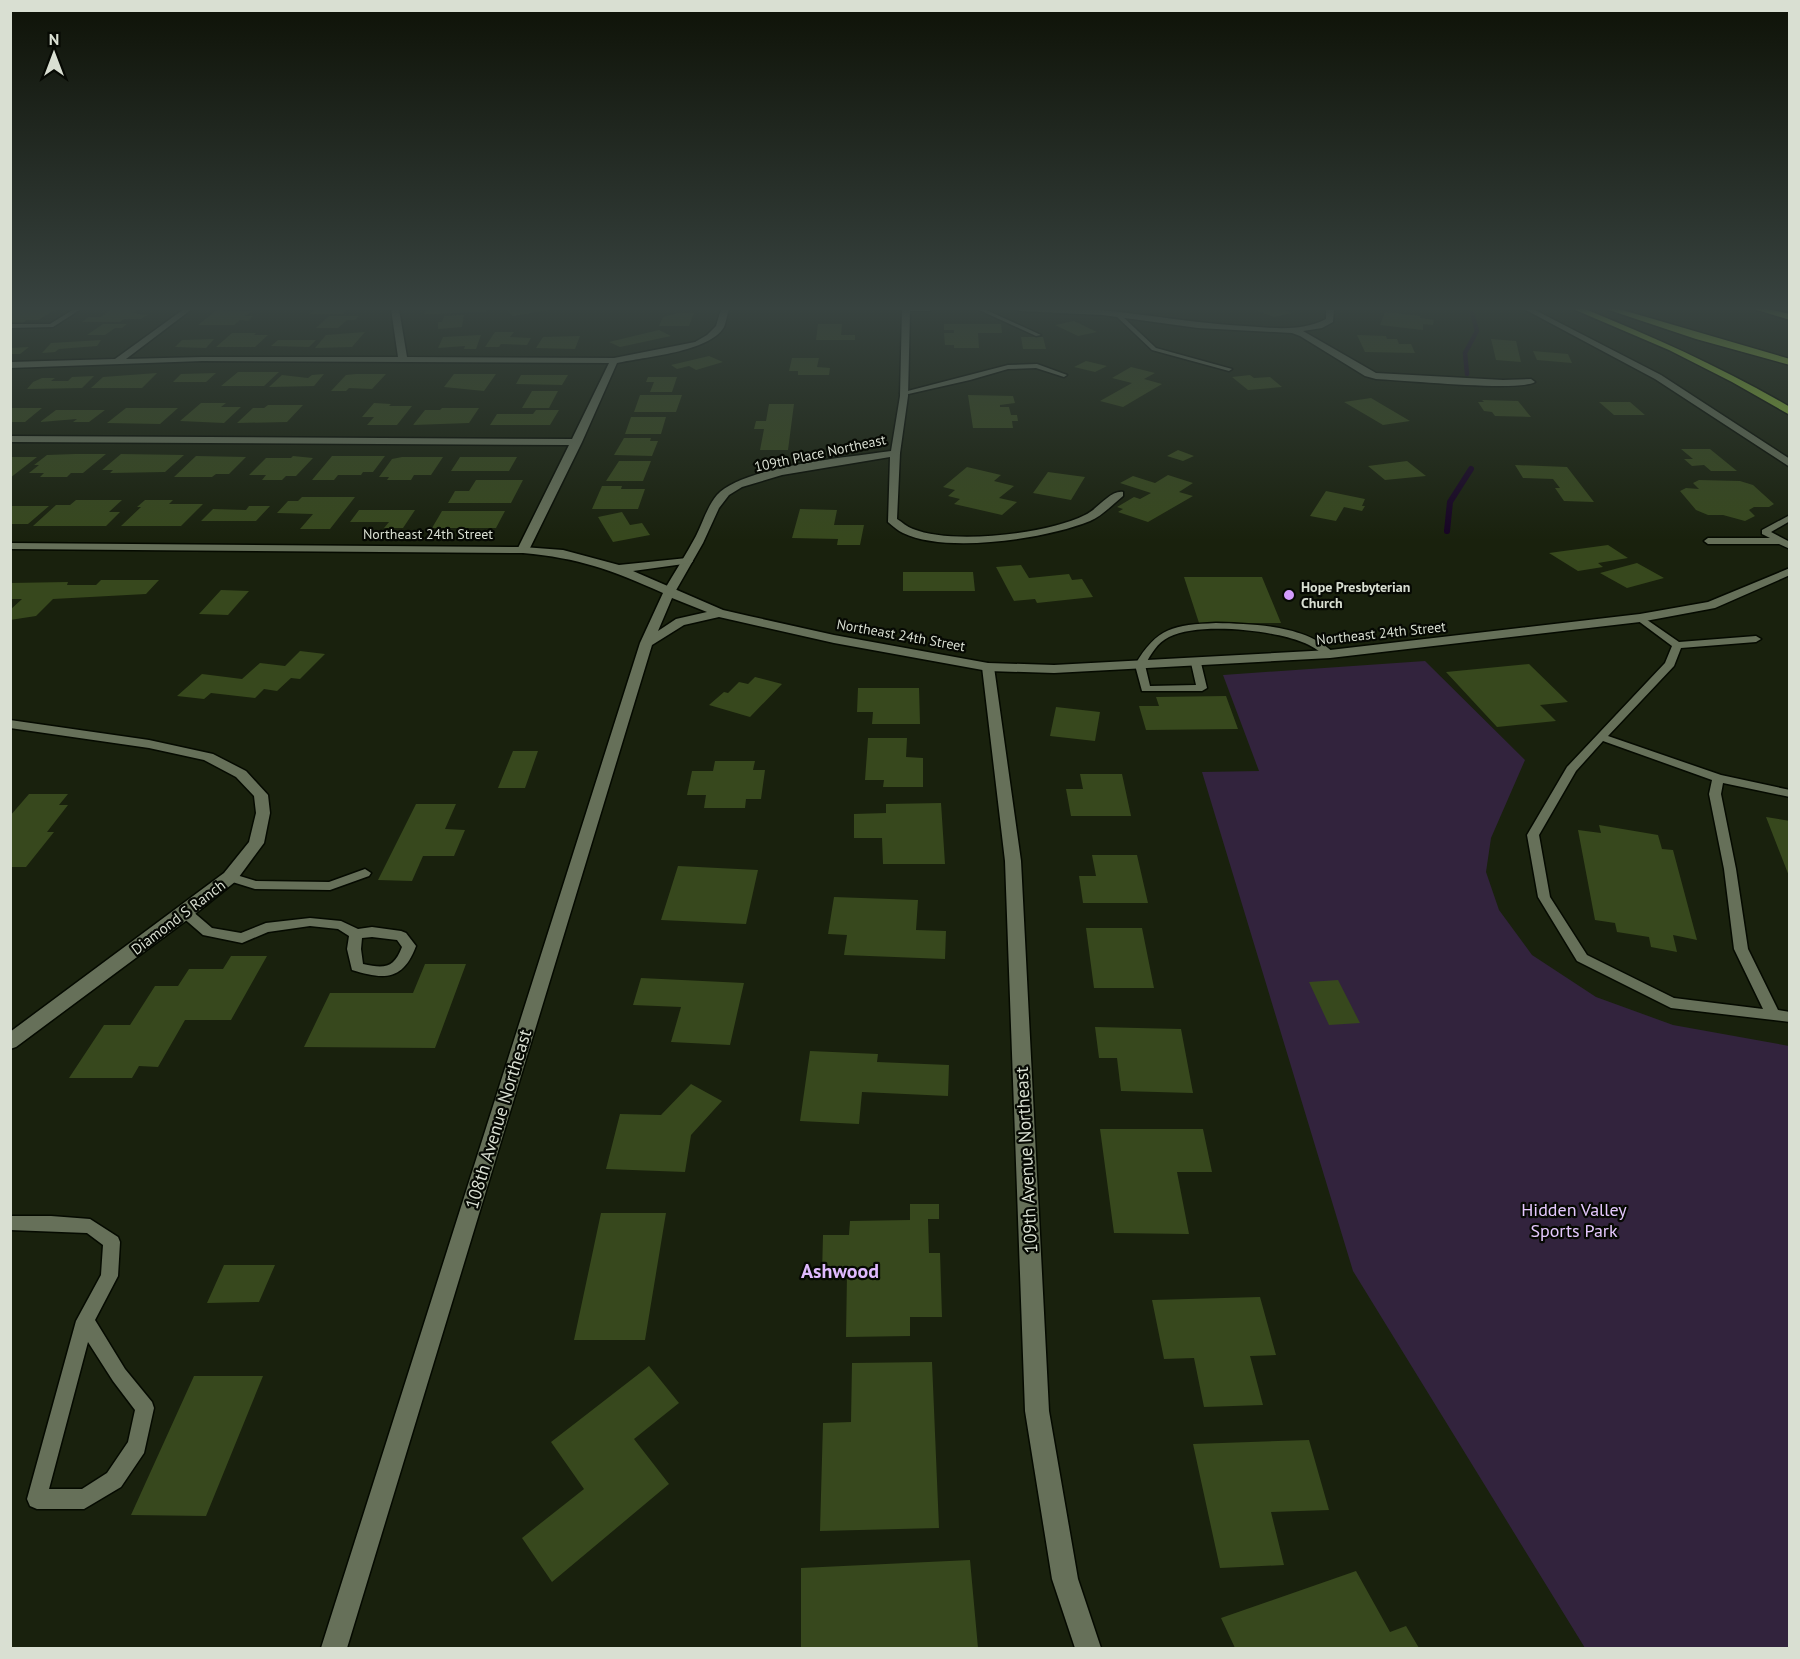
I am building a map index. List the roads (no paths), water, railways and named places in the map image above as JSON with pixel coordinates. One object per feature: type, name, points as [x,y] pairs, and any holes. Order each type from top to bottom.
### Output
[{"type":"highway","points":[[1747,386],[1790,413]]},
{"type":"street","points":[[524,550],[602,386]]},
{"type":"street","name":"109th Place Northeast","points":[[669,592],[716,502],[735,487],[780,472],[895,453],[904,386]]},
{"type":"street","points":[[1672,386],[1790,464]]},
{"type":"street","points":[[10,439],[577,441]]},
{"type":"street","points":[[895,453],[892,520],[897,528],[911,533],[964,541],[1066,526],[1089,517],[1119,494]]},
{"type":"street","name":"Northeast 24th Street","points":[[10,546],[524,550],[563,553],[620,569],[719,613],[834,639],[988,666],[1054,669],[1330,654],[1640,618],[1711,605],[1790,571]]},
{"type":"street","points":[[620,569],[687,561]]},
{"type":"street","name":"108th Avenue Northeast","points":[[334,1648],[646,644],[669,592]]},
{"type":"street","points":[[646,644],[680,622],[719,613]]},
{"type":"street","name":"109th Avenue Northeast","points":[[988,666],[1013,861],[1037,1411],[1065,1579],[1088,1648]]},
{"type":"street","name":"Diamond S Ranch","points":[[10,724],[159,746],[208,757],[241,774],[261,795],[263,813],[256,843],[230,877],[186,913],[10,1042]]},
{"type":"lane","points":[[904,393],[936,386]]},
{"type":"lane","points":[[1790,517],[1766,532],[1790,546]]},
{"type":"lane","points":[[1708,541],[1780,541]]},
{"type":"lane","points":[[1640,618],[1677,645],[1756,639]]},
{"type":"lane","points":[[1196,663],[1202,687],[1146,689],[1140,665],[1155,643],[1166,634],[1180,629],[1232,627],[1291,635],[1306,640],[1330,654]]},
{"type":"lane","points":[[1677,645],[1670,664],[1570,768],[1533,835],[1544,897],[1582,958],[1671,1003],[1790,1017]]},
{"type":"lane","points":[[1601,736],[1718,778],[1790,794]]},
{"type":"lane","points":[[1718,778],[1715,794],[1730,869],[1741,949],[1772,1014]]},
{"type":"lane","points":[[230,877],[255,885],[330,886],[365,873]]},
{"type":"lane","points":[[186,913],[208,932],[242,938],[266,928],[310,922],[341,925],[356,934]]},
{"type":"lane","points":[[10,1223],[51,1222],[90,1226],[112,1242],[109,1276],[85,1320],[37,1500],[84,1500],[114,1480],[137,1446],[145,1408],[119,1375],[85,1320]]},
{"type":"waterway","points":[[1447,531],[1450,502],[1471,469]]},
{"type":"place","name":"Hope Presbyterian Church","points":[[1289,595]]},
{"type":"district","name":"Ashwood","points":[[840,1271]]},
{"type":"park label","name":"Hidden Valley Sports Park","points":[[1574,1219]]}]
